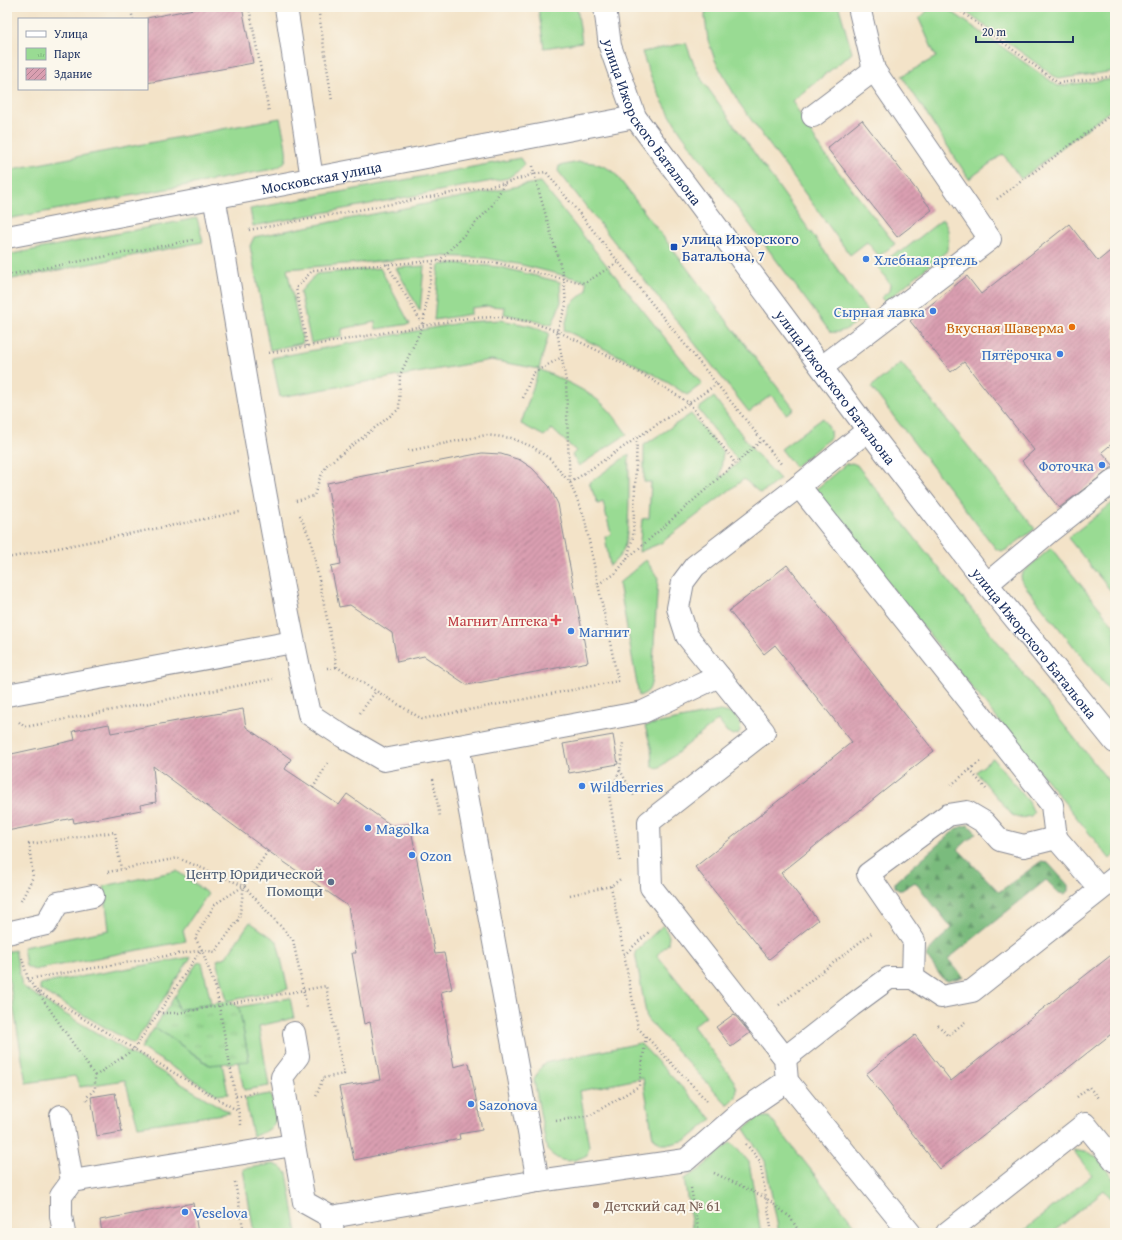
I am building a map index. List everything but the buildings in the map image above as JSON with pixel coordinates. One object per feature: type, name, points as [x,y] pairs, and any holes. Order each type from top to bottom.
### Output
[{"type":"street","points":[[286,7],[312,179]]},
{"type":"street","name":"улица Ижорского Батальона","points":[[605,7],[610,46],[635,117],[868,430],[987,584],[1115,742]]},
{"type":"street","points":[[822,367],[990,239],[874,70],[859,7]]},
{"type":"street","points":[[813,116],[874,70]]},
{"type":"street","name":"Московская улица","points":[[7,237],[635,117]]},
{"type":"street","points":[[214,197],[221,235],[232,350],[268,507],[308,714],[384,760],[643,712],[719,676]]},
{"type":"street","points":[[868,430],[799,486],[695,566],[683,582],[678,608],[687,636],[764,732],[648,822],[651,887],[785,1058],[787,1080],[910,1233]]},
{"type":"street","points":[[987,584],[1050,531],[1115,480]]},
{"type":"street","points":[[785,1058],[888,978],[913,978],[941,997],[972,991],[1108,883],[1056,838],[1052,805],[799,486]]},
{"type":"street","points":[[7,695],[293,642]]},
{"type":"street","points":[[458,746],[538,1181]]},
{"type":"street","points":[[913,978],[914,941],[868,874],[948,815],[967,812],[984,822],[1000,840],[1024,846],[1056,838]]},
{"type":"street","points":[[7,933],[46,924],[58,903],[93,896]]},
{"type":"street","points":[[294,1033],[298,1056],[282,1076],[304,1202],[332,1225],[538,1181],[643,1174],[686,1160],[741,1112],[787,1080]]},
{"type":"street","points":[[61,1116],[72,1181]]},
{"type":"street","points":[[947,1233],[1085,1124],[1115,1161]]},
{"type":"street","points":[[64,1233],[61,1216],[61,1196],[72,1181],[293,1145]]},
{"type":"path","points":[[130,7],[132,18]]},
{"type":"path","points":[[249,7],[268,112]]},
{"type":"path","points":[[318,7],[332,101]]},
{"type":"path","points":[[955,7],[1058,83],[1115,76]]},
{"type":"path","points":[[974,216],[1115,112]]},
{"type":"path","points":[[7,275],[506,183],[534,174],[546,172],[799,486]]},
{"type":"path","points":[[534,174],[564,279],[566,305],[557,331],[566,381],[570,483]]},
{"type":"path","points":[[439,261],[491,208],[506,183]]},
{"type":"path","points":[[307,346],[296,288],[313,270],[433,261],[470,260],[497,263],[585,283],[618,262]]},
{"type":"path","points":[[7,558],[293,502],[314,496],[319,480],[327,465],[399,409],[400,375],[422,325],[433,261]]},
{"type":"path","points":[[387,264],[422,325]]},
{"type":"path","points":[[265,354],[468,318],[499,317],[527,321],[557,331],[607,355],[654,381],[689,403],[735,464]]},
{"type":"path","points":[[523,398],[533,373],[562,357]]},
{"type":"path","points":[[570,483],[717,384]]},
{"type":"path","points":[[293,502],[311,541],[337,666],[422,719],[618,681],[584,516],[570,483],[550,459],[533,447],[511,438],[486,435],[408,451]]},
{"type":"path","points":[[627,559],[633,537],[637,438]]},
{"type":"path","points":[[598,584],[615,574],[627,559],[762,440]]},
{"type":"path","points":[[14,718],[24,727],[275,679]]},
{"type":"path","points":[[620,862],[609,795],[620,770],[623,743]]},
{"type":"path","points":[[312,788],[332,756]]},
{"type":"path","points":[[946,789],[988,756]]},
{"type":"path","points":[[19,903],[33,877],[29,844],[115,832],[121,869]]},
{"type":"path","points":[[244,1233],[233,1174],[243,1133],[216,989],[202,950],[195,938],[215,904],[244,886],[268,851]]},
{"type":"path","points":[[93,896],[103,873],[178,858],[244,886],[293,940],[308,1014],[294,1033]]},
{"type":"path","points":[[570,894],[611,886],[623,877]]},
{"type":"path","points":[[28,979],[202,950],[216,952],[239,919],[244,886]]},
{"type":"path","points":[[611,886],[638,1028],[729,1123],[760,1161],[772,1233]]},
{"type":"path","points":[[774,1009],[878,928]]},
{"type":"path","points":[[21,954],[28,979],[95,1076],[134,1049],[202,950]]},
{"type":"path","points":[[158,1013],[178,1013],[326,986],[344,1074],[324,1078],[314,1100]]},
{"type":"path","points":[[37,990],[239,1111]]},
{"type":"path","points":[[938,1024],[948,1036],[966,1022]]},
{"type":"path","points":[[528,1126],[591,1115],[640,1086],[646,1036]]},
{"type":"path","points":[[1077,1097],[1089,1087],[1102,1103]]},
{"type":"path","points":[[236,1096],[263,1091]]},
{"type":"path","points":[[686,1160],[766,1198],[790,1218],[800,1233]]},
{"type":"path","points":[[686,1160],[699,1233]]},
{"type":"green space","points":[[538,7],[577,7],[582,42],[544,48]]},
{"type":"green space","points":[[706,7],[839,7],[852,53],[792,101],[823,152],[895,244],[879,256],[867,242],[850,255],[739,103],[715,60],[708,40],[705,17]]},
{"type":"green space","points":[[931,7],[945,7],[1058,86],[1115,79],[1115,107],[1021,179],[1003,154],[969,179],[902,76],[936,57],[919,19]]},
{"type":"green space","points":[[959,7],[1115,7],[1115,71],[1058,79]]},
{"type":"green space","points":[[686,43],[702,80],[868,312],[846,329],[830,332],[682,134],[664,104],[654,84],[642,52]]},
{"type":"green space","points":[[280,118],[286,145],[286,159],[279,167],[7,219],[7,170]]},
{"type":"green space","points":[[520,158],[524,164],[521,169],[508,178],[253,226],[250,209]]},
{"type":"green space","points":[[579,162],[597,164],[614,172],[794,409],[786,414],[771,395],[749,412],[558,171],[559,166]]},
{"type":"green space","points":[[540,182],[702,384],[687,395],[642,368],[564,330],[571,304],[587,290],[586,281],[522,265],[486,258],[439,256],[287,269],[303,343],[270,350],[250,246],[254,237]]},
{"type":"green space","points":[[197,218],[203,242],[7,280],[7,255]]},
{"type":"green space","points":[[943,219],[948,230],[948,250],[885,302],[881,298],[889,291],[890,284],[878,267],[899,250],[901,252]]},
{"type":"green space","points":[[455,263],[500,267],[560,282],[561,302],[552,325],[504,314],[505,307],[487,306],[471,308],[471,314],[434,320],[439,265]]},
{"type":"green space","points":[[424,266],[420,311],[396,268]]},
{"type":"green space","points":[[380,268],[410,324],[376,329],[375,322],[342,329],[342,336],[311,343],[300,292],[316,274]]},
{"type":"green space","points":[[501,320],[531,326],[549,333],[539,369],[491,360],[280,397],[272,358],[464,322]]},
{"type":"green space","points":[[901,363],[1035,529],[1006,550],[1001,551],[996,549],[871,387]]},
{"type":"green space","points":[[539,369],[574,385],[591,395],[612,413],[627,434],[579,466],[572,455],[576,451],[552,429],[544,436],[521,424]]},
{"type":"green space","points":[[714,397],[753,450],[780,479],[760,493],[744,479],[661,543],[639,552],[642,519],[649,518],[651,482],[644,482],[644,445],[691,414],[723,452],[720,478],[739,462],[698,409]]},
{"type":"green space","points":[[823,418],[830,430],[830,438],[795,467],[781,449]]},
{"type":"green space","points":[[629,454],[629,506],[627,535],[621,554],[610,566],[605,537],[611,534],[603,502],[598,504],[589,483]]},
{"type":"green space","points":[[852,463],[857,465],[1115,789],[1115,854],[1110,859],[814,491],[846,464]]},
{"type":"green space","points":[[1115,501],[1115,596],[1068,538]]},
{"type":"green space","points":[[1051,548],[1115,627],[1115,698],[1022,582],[1021,576],[1023,572]]},
{"type":"green space","points":[[646,560],[658,578],[651,685],[649,690],[639,696],[619,583]]},
{"type":"green space","points":[[720,711],[734,714],[740,726],[740,731],[738,734],[733,735],[727,732],[718,720],[660,767],[656,768],[652,765],[651,747],[645,726]]},
{"type":"green space","points":[[993,758],[1029,802],[1034,813],[1031,816],[1022,818],[1012,815],[976,772]]},
{"type":"green space","points":[[969,825],[976,833],[958,849],[999,892],[1040,862],[1048,863],[1068,885],[1068,891],[1065,894],[1059,893],[1046,880],[948,959],[963,977],[948,981],[942,978],[927,957],[931,948],[952,928],[915,882],[902,890],[898,890],[895,887],[895,882],[956,829]]},
{"type":"green space","points":[[177,871],[208,894],[183,930],[186,941],[34,970],[26,966],[23,947],[109,930],[104,886]]},
{"type":"green space","points":[[250,922],[277,941],[288,989],[227,1001],[217,960],[226,957]]},
{"type":"green space","points":[[663,925],[669,936],[668,944],[657,955],[706,1016],[693,1026],[734,1081],[737,1089],[736,1097],[728,1105],[647,1019],[635,952]]},
{"type":"green space","points":[[15,950],[22,986],[55,1008],[230,1113],[138,1126],[125,1080],[80,1087],[75,1076],[26,1083],[7,973],[7,952]]},
{"type":"green space","points":[[191,957],[134,1044],[40,990],[40,984]]},
{"type":"green space","points":[[202,962],[211,1003],[178,1010],[175,996],[197,963]]},
{"type":"green space","points":[[175,996],[178,1010],[227,1001],[239,1007],[249,1061],[210,1065],[155,1027]]},
{"type":"green space","points":[[290,998],[294,1018],[259,1026],[269,1086],[244,1090],[238,1062],[249,1060],[239,1007]]},
{"type":"green space","points":[[155,1027],[209,1065],[222,1063],[228,1094],[218,1095],[141,1048]]},
{"type":"green space","points":[[640,1043],[712,1119],[687,1140],[671,1144],[661,1144],[653,1137],[643,1078],[580,1091],[589,1146],[587,1155],[570,1161],[556,1158],[547,1150],[534,1080],[541,1067],[545,1063]]},
{"type":"green space","points":[[270,1094],[276,1116],[274,1124],[268,1130],[253,1136],[245,1098]]},
{"type":"green space","points":[[759,1117],[769,1117],[861,1233],[779,1233],[765,1161],[744,1129]]},
{"type":"green space","points":[[731,1142],[749,1162],[761,1233],[693,1233],[684,1179],[699,1170]]},
{"type":"green space","points":[[1073,1150],[1090,1153],[1098,1159],[1115,1181],[1115,1203],[1104,1190],[1052,1233],[1021,1233],[1092,1175]]},
{"type":"green space","points":[[273,1164],[281,1167],[287,1173],[297,1233],[254,1233],[243,1169]]},
{"type":"place","name":"улица Ижорского Батальона, 7","points":[[674,247]]},
{"type":"place","name":"Хлебная артель","points":[[866,259]]},
{"type":"place","name":"Сырная лавка","points":[[933,311]]},
{"type":"place","name":"Вкусная Шаверма","points":[[1072,327]]},
{"type":"place","name":"Пятёрочка","points":[[1060,354]]},
{"type":"place","name":"Фоточка","points":[[1102,465]]},
{"type":"place","name":"Магнит Аптека","points":[[556,620]]},
{"type":"place","name":"Магнит","points":[[571,631]]},
{"type":"place","name":"Wildberries","points":[[582,786]]},
{"type":"place","name":"Magolka","points":[[368,828]]},
{"type":"place","name":"Ozon","points":[[412,855]]},
{"type":"place","name":"Центр Юридической Помощи","points":[[331,882]]},
{"type":"place","name":"Sazonova","points":[[471,1104]]},
{"type":"place","name":"Детский сад № 61","points":[[596,1205]]},
{"type":"place","name":"Veselova","points":[[185,1212]]}]
